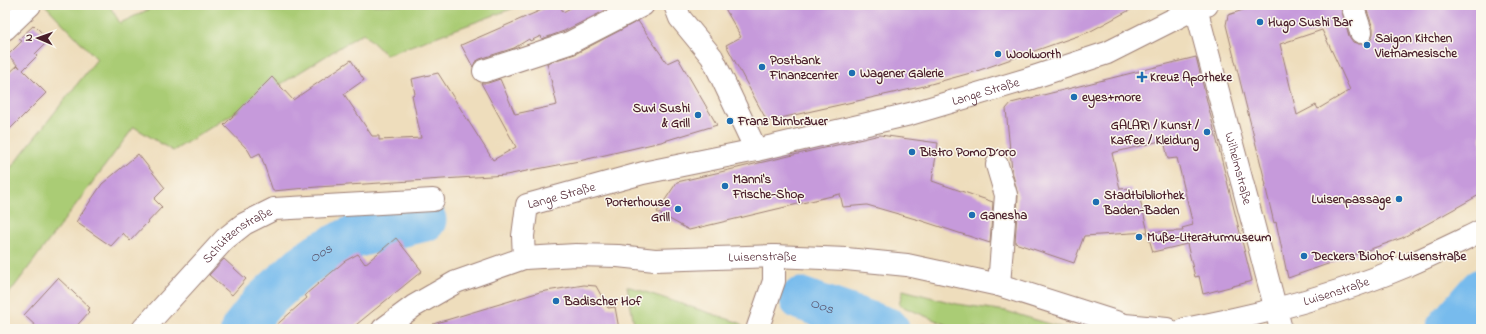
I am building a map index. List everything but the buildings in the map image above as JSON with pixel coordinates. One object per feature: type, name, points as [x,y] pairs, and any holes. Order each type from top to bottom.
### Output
[{"type":"street","points":[[5,29],[30,5]]},
{"type":"street","points":[[484,71],[569,43],[643,5]]},
{"type":"street","points":[[675,5],[680,18],[712,57],[756,150]]},
{"type":"street","points":[[1352,5],[1361,32]]},
{"type":"street","name":"Lange Straße","points":[[524,258],[523,236],[527,205],[643,173],[756,150],[910,114],[1028,79],[1107,53],[1200,6]]},
{"type":"street","name":"Wilhelmstraße","points":[[1200,6],[1279,320]]},
{"type":"street","points":[[997,165],[1006,195],[999,285]]},
{"type":"street","name":"Schützenstraße","points":[[143,329],[225,239],[244,224],[274,209],[433,200]]},
{"type":"street","name":"Luisenstraße","points":[[1185,329],[1236,320],[1279,320],[1333,293],[1407,266],[1481,231]]},
{"type":"street","name":"Luisenstraße","points":[[524,258],[576,255],[618,256],[656,260],[774,256],[846,259],[907,265],[999,285],[1125,325],[1167,329]]},
{"type":"street","points":[[761,329],[758,327],[774,281],[774,256]]},
{"type":"street","points":[[383,329],[414,306],[456,282],[524,258]]},
{"type":"green space","points":[[45,5],[109,5],[120,23],[158,5],[522,5],[386,55],[363,33],[173,151],[134,127],[5,299],[5,175],[97,59]]},
{"type":"green space","points":[[627,286],[740,323],[746,329],[635,329]]},
{"type":"green space","points":[[903,290],[957,304],[1006,311],[1067,329],[956,329],[899,305]]},
{"type":"waterway","name":"Oos","points":[[242,329],[262,303],[301,267],[324,251],[353,237],[425,220]]},
{"type":"waterway","name":"Oos","points":[[1447,329],[1481,290]]},
{"type":"waterway","name":"Oos","points":[[801,299],[888,329]]},
{"type":"place","name":"Hugo Sushi Bar","points":[[1260,22]]},
{"type":"place","name":"Saigon Kitchen Vietnamesische","points":[[1367,45]]},
{"type":"place","name":"Woolworth","points":[[998,54]]},
{"type":"place","name":"Postbank Finanzcenter","points":[[762,67]]},
{"type":"place","name":"Wagener Galerie","points":[[852,73]]},
{"type":"place","name":"Kreuz Apotheke","points":[[1142,77]]},
{"type":"place","name":"eyes+more","points":[[1074,97]]},
{"type":"place","name":"Suvi Sushi & Grill","points":[[698,115]]},
{"type":"place","name":"Franz Birnbräuer","points":[[730,121]]},
{"type":"place","name":"GALARI / Kunst / Kaffee / Kleidung","points":[[1207,132]]},
{"type":"place","name":"Bistro PomoD´oro","points":[[912,152]]},
{"type":"place","name":"Manni's Frische-Shop","points":[[725,186]]},
{"type":"place","name":"Luisenpassage","points":[[1399,199]]},
{"type":"place","name":"Stadtbibliothek Baden-Baden","points":[[1096,202]]},
{"type":"place","name":"Porterhouse Grill","points":[[678,209]]},
{"type":"place","name":"Ganesha","points":[[972,215]]},
{"type":"place","name":"Muße-Literaturmuseum","points":[[1139,237]]},
{"type":"place","name":"Deckers Biohof Luisenstraße","points":[[1304,256]]},
{"type":"place","name":"Badischer Hof","points":[[556,301]]}]
